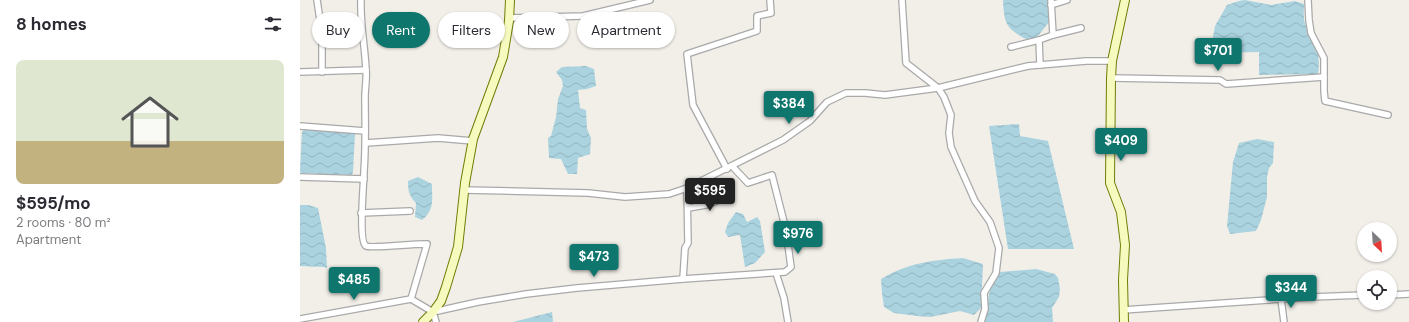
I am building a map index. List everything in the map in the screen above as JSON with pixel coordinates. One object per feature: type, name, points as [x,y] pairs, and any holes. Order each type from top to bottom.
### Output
[{"type":"main road","points":[[423,322],[441,301],[458,247],[464,190],[473,141],[503,57],[509,18],[510,0]]},
{"type":"main road","points":[[1124,322],[1123,280],[1125,245],[1121,212],[1110,183],[1112,61],[1125,0]]},
{"type":"street","points":[[318,0],[322,34],[322,72]]},
{"type":"street","points":[[361,0],[361,25],[366,70],[366,143],[361,213],[363,240],[364,245],[380,247],[391,245],[427,244],[410,299]]},
{"type":"street","points":[[509,18],[583,16],[650,0]]},
{"type":"street","points":[[300,319],[410,299],[433,312],[478,302],[526,294],[577,288],[785,272],[791,267],[786,230],[772,175],[748,183],[730,167],[693,105],[687,54],[757,31],[757,16],[771,13],[770,0]]},
{"type":"street","points":[[902,0],[906,63],[938,88],[944,97],[951,115],[949,133],[951,147],[975,201],[990,222],[999,248],[996,273],[984,293],[985,310],[981,322]]},
{"type":"street","points":[[1053,35],[1051,2],[1067,0]]},
{"type":"street","points":[[1308,0],[1311,32],[1324,58],[1325,101],[1388,115]]},
{"type":"street","points":[[1011,48],[1081,28]]},
{"type":"street","points":[[1039,40],[1040,65]]},
{"type":"street","points":[[464,190],[588,193],[625,197],[669,194],[687,188],[784,140],[810,121],[827,102],[846,93],[885,95],[938,88],[1028,66],[1086,61],[1112,61]]},
{"type":"street","points":[[300,72],[366,70]]},
{"type":"street","points":[[1111,78],[1220,80],[1226,84],[1324,77]]},
{"type":"street","points":[[300,126],[365,131]]},
{"type":"street","points":[[366,143],[438,138],[473,141]]},
{"type":"street","points":[[300,177],[364,178]]},
{"type":"street","points":[[684,279],[685,248],[688,243],[687,188]]},
{"type":"street","points":[[688,208],[727,197]]},
{"type":"street","points":[[361,213],[410,211]]},
{"type":"street","points":[[776,273],[784,298],[788,322]]},
{"type":"street","points":[[1397,295],[1409,294]]},
{"type":"street","points":[[1123,310],[1281,299],[1357,296]]},
{"type":"street","points":[[1281,299],[1284,322]]},
{"type":"street","points":[[433,312],[436,322]]},
{"type":"water","points":[[1003,0],[1047,0],[1049,22],[1038,36],[1028,40],[1011,29],[1008,25],[1004,15]]},
{"type":"water","points":[[1245,0],[1271,5],[1295,1],[1304,4],[1305,23],[1316,47],[1319,58],[1318,74],[1259,75],[1259,52],[1210,53],[1215,26],[1227,5]]},
{"type":"water","points":[[586,66],[594,69],[596,86],[578,90],[580,108],[586,110],[587,129],[591,138],[590,154],[578,158],[577,174],[568,174],[561,159],[549,158],[548,138],[551,136],[556,117],[558,99],[563,86],[562,80],[556,72],[562,67]]},
{"type":"water","points":[[1019,124],[1020,136],[1048,141],[1074,249],[1008,249],[989,126]]},
{"type":"water","points":[[305,128],[355,133],[352,175],[300,172],[302,132]]},
{"type":"water","points":[[1257,139],[1274,142],[1273,163],[1269,168],[1267,177],[1267,197],[1261,220],[1256,231],[1230,234],[1227,226],[1233,162],[1239,143]]},
{"type":"water","points":[[418,177],[432,184],[431,208],[422,220],[415,217],[416,203],[410,196],[408,188],[408,181]]},
{"type":"water","points":[[300,205],[308,205],[318,208],[326,248],[327,268],[300,266]]},
{"type":"water","points":[[736,212],[743,214],[747,222],[757,217],[760,221],[765,252],[755,263],[745,267],[740,235],[728,237],[725,232],[728,223]]},
{"type":"water","points":[[963,258],[983,264],[981,308],[974,315],[960,311],[930,317],[917,316],[894,313],[884,307],[881,279],[901,269],[920,263]]},
{"type":"water","points":[[1036,269],[1055,274],[1058,278],[1060,289],[1059,297],[1052,308],[1053,322],[985,322],[990,288],[1000,272]]},
{"type":"water","points":[[552,312],[553,322],[513,322]]}]
